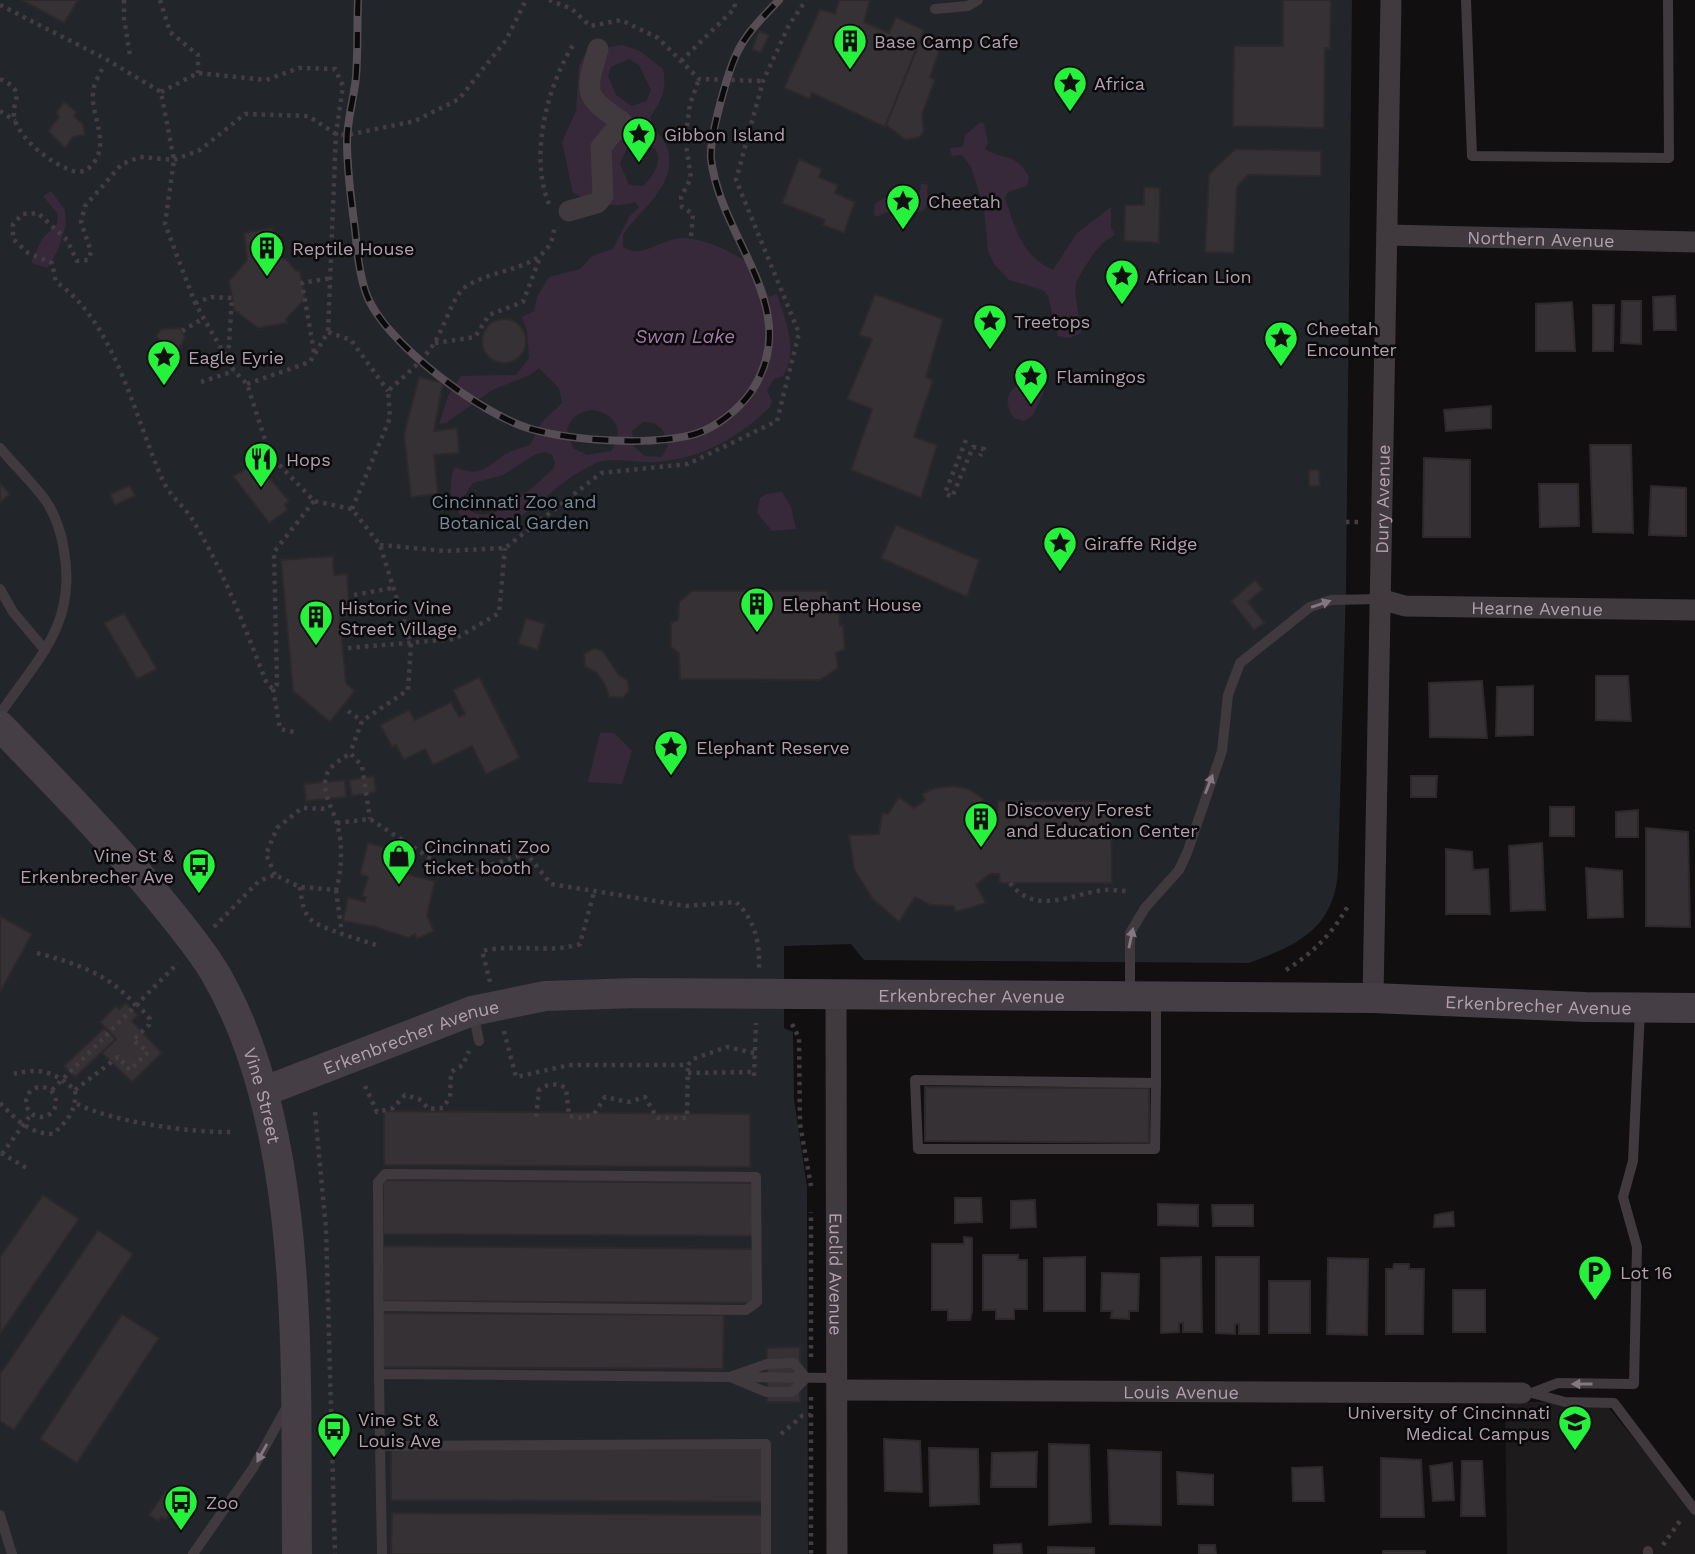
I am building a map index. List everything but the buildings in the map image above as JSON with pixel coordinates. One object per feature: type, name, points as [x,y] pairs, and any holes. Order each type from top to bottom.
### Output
[{"type":"street","name":"Dury Avenue","points":[[1373,998],[1391,0]]},
{"type":"street","points":[[558,211],[597,204],[603,196],[601,147],[621,122],[593,102],[589,91],[598,49]]},
{"type":"street","name":"Northern Avenue","points":[[1387,235],[1695,242]]},
{"type":"street","name":"Hearne Avenue","points":[[1380,599],[1405,606],[1695,610]]},
{"type":"street","name":"Vine Street","points":[[0,726],[138,873],[185,930],[231,1001],[265,1091],[283,1189],[295,1393],[297,1554]]},
{"type":"street","name":"Erkenbrecher Avenue","points":[[265,1091],[472,1011],[545,996],[637,993],[1373,998],[1695,1008]]},
{"type":"street","name":"Euclid Avenue","points":[[836,994],[837,1554]]},
{"type":"street","name":"Louis Avenue","points":[[838,1384],[1527,1393]]},
{"type":"lane","points":[[935,9],[968,6],[978,0]]},
{"type":"lane","points":[[1466,0],[1472,156],[1669,158],[1668,0]]},
{"type":"lane","points":[[0,448],[48,503],[62,539],[68,575],[66,607],[45,650],[0,714]]},
{"type":"lane","points":[[0,589],[13,611],[45,650]]},
{"type":"lane","points":[[1156,1083],[915,1080],[918,1149],[1155,1149],[1156,1083],[1130,933],[1145,908],[1179,870],[1187,853],[1222,751],[1228,695],[1240,663],[1310,607],[1331,600],[1380,599]]},
{"type":"lane","points":[[1527,1393],[1558,1384],[1634,1384],[1637,1247],[1623,1197],[1633,1161],[1640,1007]]},
{"type":"lane","points":[[472,1011],[475,1042]]},
{"type":"lane","points":[[379,1306],[746,1310],[757,1302],[756,1177],[385,1174],[378,1182],[379,1374],[382,1554]]},
{"type":"lane","points":[[379,1374],[808,1378],[838,1384]]},
{"type":"lane","points":[[193,1554],[253,1468],[295,1393]]},
{"type":"lane","points":[[1527,1393],[1565,1402],[1614,1403],[1693,1508]]},
{"type":"lane","points":[[380,1446],[766,1444],[766,1554]]},
{"type":"lane","points":[[0,1515],[12,1554]]},
{"type":"path","points":[[124,0],[130,56]]},
{"type":"path","points":[[160,0],[170,32],[198,55],[198,73]]},
{"type":"path","points":[[294,732],[280,729],[272,689],[267,684],[233,597],[191,518],[165,485],[120,373],[95,323],[68,290],[56,282],[52,263],[29,253],[13,239],[13,224],[23,214],[38,213],[67,240],[77,261],[88,260],[92,252],[81,222],[85,206],[122,164],[140,157],[174,160],[200,150],[245,114],[308,116],[336,134],[347,135],[415,121],[459,99],[506,40],[526,0]]},
{"type":"path","points":[[549,0],[572,9],[590,26]]},
{"type":"path","points":[[681,61],[735,8],[734,0]]},
{"type":"path","points":[[380,545],[446,551],[505,548],[601,473],[688,464],[778,421],[799,332],[736,180],[763,81],[789,25],[806,0]]},
{"type":"path","points":[[0,5],[104,58],[162,92],[174,160],[165,224],[195,303],[234,371],[247,384],[270,455],[314,501],[352,509],[380,545],[411,644],[408,690],[362,721],[350,753],[329,770],[326,782],[329,808],[337,823],[342,872],[336,890],[342,934]]},
{"type":"path","points":[[435,343],[475,337],[489,315],[523,302],[539,259],[554,238],[558,211],[543,189],[540,142],[547,106],[573,45],[590,26],[621,20],[658,38],[699,79],[763,81]]},
{"type":"path","points":[[162,92],[198,73],[265,80],[299,68],[335,69],[343,86],[336,134],[328,332],[310,362],[247,384]]},
{"type":"path","points":[[0,111],[16,122],[33,145],[55,162],[70,170],[83,172],[90,168],[99,153],[101,138],[93,91],[102,69]]},
{"type":"path","points":[[0,79],[13,85],[17,92],[16,122]]},
{"type":"path","points":[[691,236],[692,214],[682,207],[681,197],[691,178],[685,139],[690,104],[699,79]]},
{"type":"path","points":[[388,391],[435,343],[463,289],[498,272],[539,259]]},
{"type":"path","points":[[314,352],[302,283],[331,278]]},
{"type":"path","points":[[195,303],[211,297],[232,298],[228,360]]},
{"type":"path","points":[[182,331],[204,318]]},
{"type":"path","points":[[328,332],[351,340],[388,391],[390,418],[352,509]]},
{"type":"path","points":[[201,382],[234,371]]},
{"type":"path","points":[[966,440],[945,493],[952,496],[973,447],[984,449],[980,456]]},
{"type":"path","points":[[272,689],[277,684],[274,552],[314,501]]},
{"type":"path","points":[[348,648],[455,639],[499,614],[505,548]]},
{"type":"path","points":[[354,595],[392,588]]},
{"type":"path","points":[[348,711],[362,721]]},
{"type":"path","points":[[350,753],[362,766],[370,819]]},
{"type":"path","points":[[275,876],[266,854],[278,828],[302,808],[329,808]]},
{"type":"path","points":[[337,823],[370,819],[439,864],[474,871],[526,853],[551,884],[686,906],[736,902],[748,914],[760,947],[759,969]]},
{"type":"path","points":[[259,881],[275,876],[300,887],[336,890]]},
{"type":"path","points":[[1010,883],[1021,894],[1045,900],[1064,901],[1105,889],[1127,891]]},
{"type":"path","points":[[300,887],[303,912],[313,923],[379,946]]},
{"type":"path","points":[[484,960],[482,951],[503,946],[568,948],[580,944],[594,892]]},
{"type":"path","points":[[1282,972],[1318,948],[1332,933],[1348,906]]},
{"type":"path","points":[[37,953],[71,962],[113,981],[143,1014]]},
{"type":"path","points":[[52,1090],[140,1002],[150,1019],[149,1025],[133,1040],[148,1052],[130,1070],[118,1057],[75,1090]]},
{"type":"path","points":[[688,1073],[754,1074],[756,1023]]},
{"type":"path","points":[[792,1024],[799,1038],[800,1124],[811,1195]]},
{"type":"path","points":[[365,1086],[377,1112],[393,1108],[405,1095],[419,1099],[429,1108],[443,1108],[450,1097],[451,1072],[463,1065],[475,1042]]},
{"type":"path","points":[[536,1117],[539,1090],[545,1085],[558,1084],[566,1088],[569,1116],[582,1118],[594,1114],[605,1097],[628,1101],[645,1097],[657,1118],[687,1118],[688,1065],[693,1059],[727,1047],[754,1054]]},
{"type":"path","points":[[514,1066],[516,1077],[569,1065],[688,1065]]},
{"type":"path","points":[[0,1103],[23,1126],[39,1134],[53,1135],[77,1104],[75,1090],[62,1079],[37,1069],[14,1074]]},
{"type":"path","points":[[38,1087],[52,1090],[58,1100],[52,1114],[41,1117],[32,1113],[25,1104],[28,1092],[38,1087]]},
{"type":"path","points":[[77,1104],[94,1113],[205,1133],[233,1132]]},
{"type":"path","points":[[315,1112],[326,1228],[335,1554]]},
{"type":"path","points":[[30,1170],[1,1154],[32,1113]]},
{"type":"path","points":[[811,1208],[808,1378],[811,1415],[811,1554]]},
{"type":"path","points":[[781,1434],[802,1416],[811,1415]]},
{"type":"path","points":[[1651,1553],[1693,1508]]},
{"type":"shaded area","name":"University of Cincinnati Medical Campus","points":[[1505,1402],[1604,1402],[1695,1513],[1695,1554],[1507,1554]]},
{"type":"green space","name":"Cincinnati Zoo and Botanical Garden","points":[[0,0],[1352,0],[1346,588],[1338,870],[1330,906],[1311,932],[1283,949],[1249,963],[864,960],[851,944],[784,946],[784,1028],[793,1032],[794,1099],[807,1187],[808,1554],[0,1554]]},
{"type":"water","name":"Swan Lake","points":[[622,45],[640,51],[663,69],[663,94],[650,117],[668,150],[667,175],[655,196],[623,235],[623,247],[638,251],[677,239],[695,239],[722,248],[756,267],[769,297],[777,294],[784,314],[790,345],[788,366],[783,376],[774,379],[767,390],[772,401],[770,407],[729,439],[682,458],[647,462],[599,462],[578,472],[524,514],[494,529],[476,533],[453,503],[451,479],[454,467],[476,472],[507,453],[530,445],[541,423],[562,403],[559,388],[539,368],[530,375],[492,390],[446,423],[439,424],[448,396],[461,376],[516,375],[529,358],[527,331],[522,317],[534,311],[537,297],[549,277],[580,269],[592,256],[613,249],[629,217],[639,207],[635,202],[604,204],[573,193],[562,142],[576,111],[579,66],[584,56],[593,50]],"holes":[[[629,59],[639,65],[651,90],[646,101],[632,106],[616,95],[608,76],[611,67]],[[640,142],[649,145],[658,155],[656,168],[643,186],[629,185],[620,163],[629,145]],[[594,410],[613,420],[618,431],[611,451],[587,455],[573,448],[567,429],[572,420],[581,413]],[[643,422],[661,428],[668,446],[662,457],[645,456],[634,447],[632,431]],[[545,452],[552,455],[555,463],[553,469],[507,506],[481,514],[470,510],[462,499],[473,483],[503,475],[536,454]]]},
{"type":"water","points":[[981,122],[984,124],[988,143],[985,149],[1013,159],[1029,177],[1027,186],[1008,192],[1005,198],[1021,240],[1042,264],[1053,270],[1077,233],[1111,207],[1111,227],[1115,235],[1093,254],[1077,280],[1075,290],[1081,333],[1070,338],[1058,336],[1048,296],[1043,290],[1009,280],[994,264],[988,251],[984,208],[971,167],[962,155],[952,156],[950,148],[963,147],[965,135]]},
{"type":"water","points":[[921,183],[928,185],[928,201],[923,211],[912,213],[906,208],[897,208],[876,217],[875,204],[896,194],[920,192]]},
{"type":"water","points":[[51,191],[65,210],[66,225],[57,252],[47,268],[32,263],[32,260],[42,239],[57,224],[58,214],[43,196]]},
{"type":"water","points":[[1035,380],[1044,391],[1033,415],[1024,421],[1014,418],[1008,404],[1010,392],[1020,384]]},
{"type":"water","points":[[782,492],[791,507],[796,529],[772,531],[757,513],[760,498],[766,494]]},
{"type":"water","points":[[600,733],[614,733],[632,751],[622,784],[588,782]]},
{"type":"railway","points":[[358,0],[357,67],[347,133],[348,163],[360,269],[366,293],[376,312],[392,333],[436,374],[487,409],[511,421],[531,429],[568,437],[636,441],[678,438],[703,431],[719,422],[751,392],[765,362],[769,333],[765,304],[718,189],[711,149],[720,104],[738,51],[751,30],[779,0]]},
{"type":"place","name":"Base Camp Cafe","points":[[850,71]]},
{"type":"place","name":"Africa","points":[[1070,113]]},
{"type":"place","name":"Gibbon Island","points":[[639,164]]},
{"type":"place","name":"Cheetah","points":[[903,231]]},
{"type":"place","name":"Reptile House","points":[[267,278]]},
{"type":"place","name":"African Lion","points":[[1122,306]]},
{"type":"place","name":"Treetops","points":[[990,351]]},
{"type":"place","name":"Cheetah Encounter","points":[[1281,368]]},
{"type":"place","name":"Eagle Eyrie","points":[[164,387]]},
{"type":"place","name":"Flamingos","points":[[1031,406]]},
{"type":"place","name":"Hops","points":[[261,489]]},
{"type":"place","name":"Giraffe Ridge","points":[[1060,573]]},
{"type":"place","name":"Elephant House","points":[[757,634]]},
{"type":"place","name":"Historic Vine Street Village","points":[[316,647]]},
{"type":"place","name":"Elephant Reserve","points":[[671,777]]},
{"type":"place","name":"Discovery Forest and Education Center","points":[[981,849]]},
{"type":"place","name":"Cincinnati Zoo ticket booth","points":[[399,886]]},
{"type":"place","name":"Vine St & Erkenbrecher Ave","points":[[199,895]]},
{"type":"place","name":"Lot 16","points":[[1595,1302]]},
{"type":"place","name":"University of Cincinnati Medical Campus","points":[[1575,1452]]},
{"type":"place","name":"Vine St & Louis Ave","points":[[334,1459]]},
{"type":"place","name":"Zoo","points":[[181,1532]]}]
